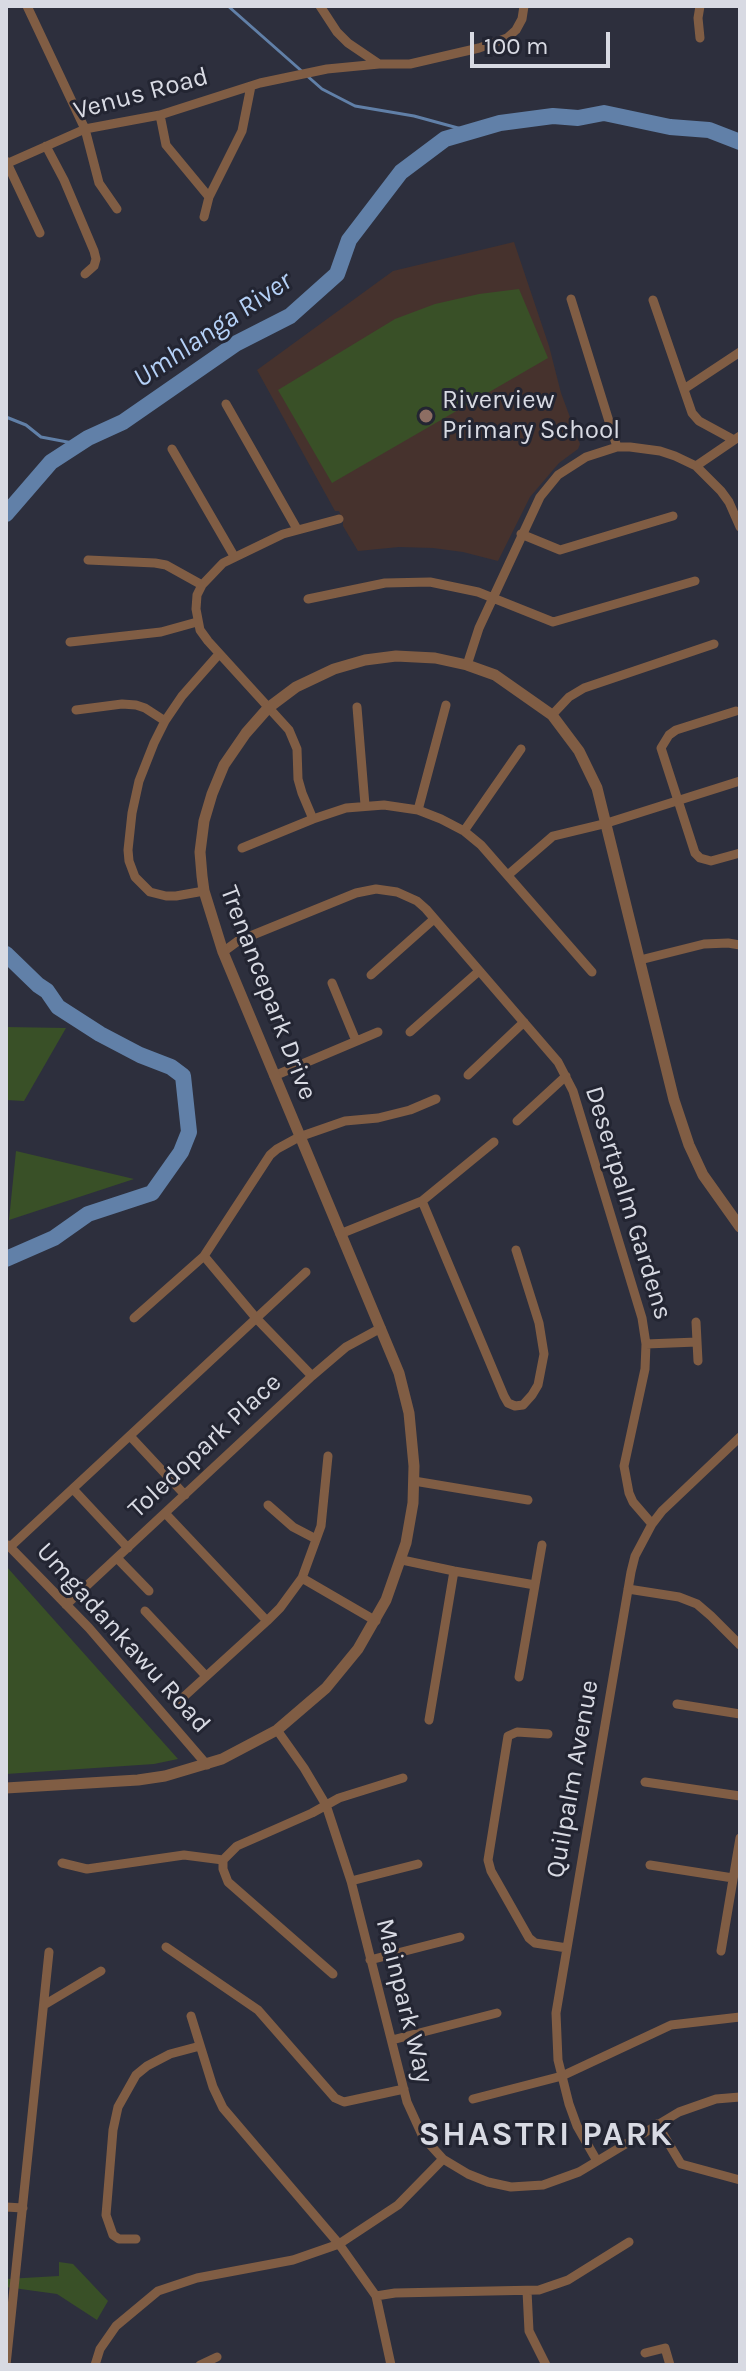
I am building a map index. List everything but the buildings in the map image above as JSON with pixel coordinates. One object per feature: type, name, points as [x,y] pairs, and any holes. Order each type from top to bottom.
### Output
[{"type":"street","points":[[27,6],[85,129],[99,183],[117,209]]},
{"type":"street","points":[[320,6],[348,43],[379,64],[403,65],[433,60],[507,38],[522,19],[524,6]]},
{"type":"street","points":[[700,6],[700,38]]},
{"type":"street","name":"Venus Road","points":[[6,163],[85,129],[160,115],[289,76],[379,64]]},
{"type":"street","points":[[204,217],[209,197],[242,131],[251,86]]},
{"type":"street","points":[[160,115],[166,145],[209,197]]},
{"type":"street","points":[[46,146],[94,251],[94,266],[85,274]]},
{"type":"street","points":[[6,163],[40,233]]},
{"type":"street","points":[[571,299],[617,447]]},
{"type":"street","points":[[653,300],[687,404],[699,421],[737,438]]},
{"type":"street","points":[[684,389],[740,352]]},
{"type":"street","points":[[226,404],[297,529]]},
{"type":"street","points":[[696,466],[737,438]]},
{"type":"street","points":[[467,665],[492,598],[540,497],[558,475],[586,457],[617,447],[660,451],[696,466],[738,514],[740,527]]},
{"type":"street","points":[[172,449],[234,556]]},
{"type":"street","points":[[521,534],[560,550],[673,516]]},
{"type":"street","points":[[313,819],[298,779],[295,740],[200,630],[197,595],[214,569],[234,556],[297,529],[339,519]]},
{"type":"street","points":[[88,560],[166,565],[202,585]]},
{"type":"street","points":[[308,599],[385,583],[430,582],[478,592],[553,622],[695,581]]},
{"type":"street","points":[[70,642],[161,632],[197,622]]},
{"type":"street","points":[[552,715],[569,697],[584,688],[714,644]]},
{"type":"street","points":[[204,891],[176,896],[150,892],[135,877],[129,861],[130,829],[139,781],[165,721],[190,684],[219,654]]},
{"type":"street","name":"Trenancepark Drive","points":[[6,1788],[165,1776],[207,1765],[277,1730],[339,1674],[376,1621],[402,1560],[410,1524],[414,1481],[409,1413],[399,1373],[223,952],[204,891],[200,852],[212,794],[232,751],[268,708],[314,677],[365,660],[412,656],[467,665],[495,675],[552,715],[579,751],[597,788],[674,1100],[689,1145],[710,1186],[740,1227]]},
{"type":"street","points":[[76,710],[136,705],[165,721]]},
{"type":"street","points":[[418,810],[446,705]]},
{"type":"street","points":[[357,707],[365,805]]},
{"type":"street","points":[[736,711],[676,730],[664,740],[661,748],[691,846],[700,858],[711,861],[740,853]]},
{"type":"street","points":[[464,831],[521,749]]},
{"type":"street","points":[[508,875],[553,836],[607,823],[740,781]]},
{"type":"street","points":[[242,848],[346,808],[384,805],[418,810],[464,831],[491,855],[592,972]]},
{"type":"street","name":"Desertpalm Gardens","points":[[223,952],[238,941],[346,896],[386,889],[407,896],[426,909],[546,1047],[573,1091],[642,1318],[646,1344],[645,1369],[624,1466],[633,1502],[652,1524]]},
{"type":"street","points":[[371,975],[434,919]]},
{"type":"street","points":[[640,960],[704,944],[740,945]]},
{"type":"street","points":[[410,1032],[479,971]]},
{"type":"street","points":[[332,983],[356,1041]]},
{"type":"street","points":[[468,1075],[524,1022]]},
{"type":"street","points":[[274,1076],[378,1032]]},
{"type":"street","name":"Desertpalm Gardens","points":[[517,1121],[566,1076]]},
{"type":"street","points":[[134,1318],[204,1256],[270,1155],[277,1149],[299,1137],[345,1121],[378,1118],[436,1099]]},
{"type":"street","points":[[340,1234],[422,1201],[494,1142]]},
{"type":"street","points":[[422,1201],[504,1396],[511,1405],[519,1406],[527,1401],[538,1385],[544,1354],[539,1323],[516,1250]]},
{"type":"street","points":[[204,1256],[256,1318],[312,1376]]},
{"type":"street","points":[[8,1544],[73,1489],[306,1272]]},
{"type":"street","name":"Desertpalm Gardens","points":[[696,1322],[698,1361]]},
{"type":"street","name":"Toledopark Place","points":[[66,1605],[312,1376],[346,1347],[381,1328]]},
{"type":"street","name":"Desertpalm Gardens","points":[[646,1344],[697,1342]]},
{"type":"street","points":[[130,1436],[185,1495]]},
{"type":"street","name":"Quilpalm Avenue","points":[[597,2161],[577,2126],[562,2076],[556,2041],[556,2013],[628,1589],[634,1559],[652,1524],[740,1437]]},
{"type":"street","points":[[178,1702],[280,1608],[302,1578],[324,1510],[328,1456]]},
{"type":"street","points":[[414,1481],[528,1500]]},
{"type":"street","points":[[73,1489],[128,1548]]},
{"type":"street","points":[[268,1505],[293,1527],[316,1539]]},
{"type":"street","points":[[165,1513],[267,1621]]},
{"type":"street","name":"Umgadankawu Road","points":[[8,1544],[207,1765]]},
{"type":"street","points":[[519,1677],[542,1545]]},
{"type":"street","points":[[117,1558],[149,1591]]},
{"type":"street","points":[[402,1560],[535,1585]]},
{"type":"street","points":[[429,1720],[454,1571]]},
{"type":"street","points":[[302,1578],[376,1621]]},
{"type":"street","points":[[628,1589],[679,1597],[697,1604],[740,1645]]},
{"type":"street","points":[[145,1611],[206,1676]]},
{"type":"street","points":[[677,1704],[740,1714]]},
{"type":"street","name":"Mainpark Way","points":[[277,1730],[326,1805],[351,1881],[404,2089],[418,2127],[443,2159],[478,2179],[500,2185],[543,2185],[566,2178],[679,2112],[704,2102],[740,2097]]},
{"type":"street","points":[[548,1734],[517,1732],[508,1736],[488,1860],[491,1871],[529,1938],[535,1943],[567,1948]]},
{"type":"street","points":[[333,1974],[228,1882],[223,1860],[237,1846],[339,1798],[403,1778]]},
{"type":"street","points":[[645,1782],[740,1796]]},
{"type":"street","points":[[721,1951],[740,1838]]},
{"type":"street","points":[[62,1863],[87,1869],[184,1855],[223,1860]]},
{"type":"street","points":[[351,1881],[418,1864]]},
{"type":"street","points":[[650,1865],[733,1878]]},
{"type":"street","points":[[370,1960],[460,1937]]},
{"type":"street","points":[[166,1947],[258,2010],[335,2098],[344,2102],[404,2089]]},
{"type":"street","points":[[6,2365],[49,1952]]},
{"type":"street","points":[[44,2005],[101,1971]]},
{"type":"street","points":[[392,2040],[497,2013]]},
{"type":"street","points":[[191,2016],[213,2087],[223,2108],[339,2244],[376,2296],[391,2365]]},
{"type":"street","points":[[473,2099],[562,2076],[671,2025],[740,2017]]},
{"type":"street","points":[[136,2239],[119,2239],[113,2235],[106,2215],[113,2130],[118,2107],[136,2075],[147,2066],[170,2054],[200,2046]]},
{"type":"street","points":[[657,2124],[681,2164],[740,2180]]},
{"type":"street","points":[[95,2365],[100,2349],[116,2326],[158,2291],[197,2278],[293,2260],[339,2244],[398,2205],[443,2159]]},
{"type":"street","points":[[6,2207],[23,2208]]},
{"type":"street","points":[[376,2296],[527,2291],[553,2286],[629,2242]]},
{"type":"street","points":[[527,2291],[529,2331],[546,2365]]},
{"type":"street","points":[[645,2353],[665,2348],[670,2365]]},
{"type":"street","points":[[200,2365],[217,2357]]},
{"type":"shaded area","name":"Riverview Primary School","points":[[514,242],[580,444],[578,449],[559,463],[530,497],[498,561],[433,548],[358,551],[343,526],[339,511],[335,511],[257,370],[393,271]]},
{"type":"green space","points":[[519,289],[548,358],[332,483],[278,390],[395,319],[435,304]]},
{"type":"green space","points":[[6,1027],[66,1028],[24,1101],[6,1100]]},
{"type":"green space","points":[[16,1151],[134,1179],[9,1220]]},
{"type":"green space","points":[[6,1566],[178,1759],[154,1764],[6,1774]]},
{"type":"green space","points":[[59,2262],[73,2264],[108,2301],[97,2320],[57,2294],[6,2287],[6,2279],[59,2276]]},
{"type":"waterway","points":[[228,6],[322,89],[355,106],[414,116],[469,131]]},
{"type":"waterway","name":"Umhlanga River","points":[[6,514],[51,462],[88,438],[123,422],[237,343],[290,316],[337,274],[349,240],[401,172],[445,139],[500,123],[553,116],[578,118],[604,113],[670,127],[709,130],[740,142]]},
{"type":"waterway","points":[[6,417],[26,425],[41,437],[78,444]]},
{"type":"waterway","name":"Umhlanga River","points":[[6,954],[47,991],[58,1007],[100,1034],[171,1067],[183,1076],[189,1132],[181,1152],[152,1193],[88,1214],[54,1238],[6,1259]]},
{"type":"place","name":"Riverview Primary School","points":[[426,416]]},
{"type":"district","name":"SHASTRI PARK","points":[[546,2135]]}]
